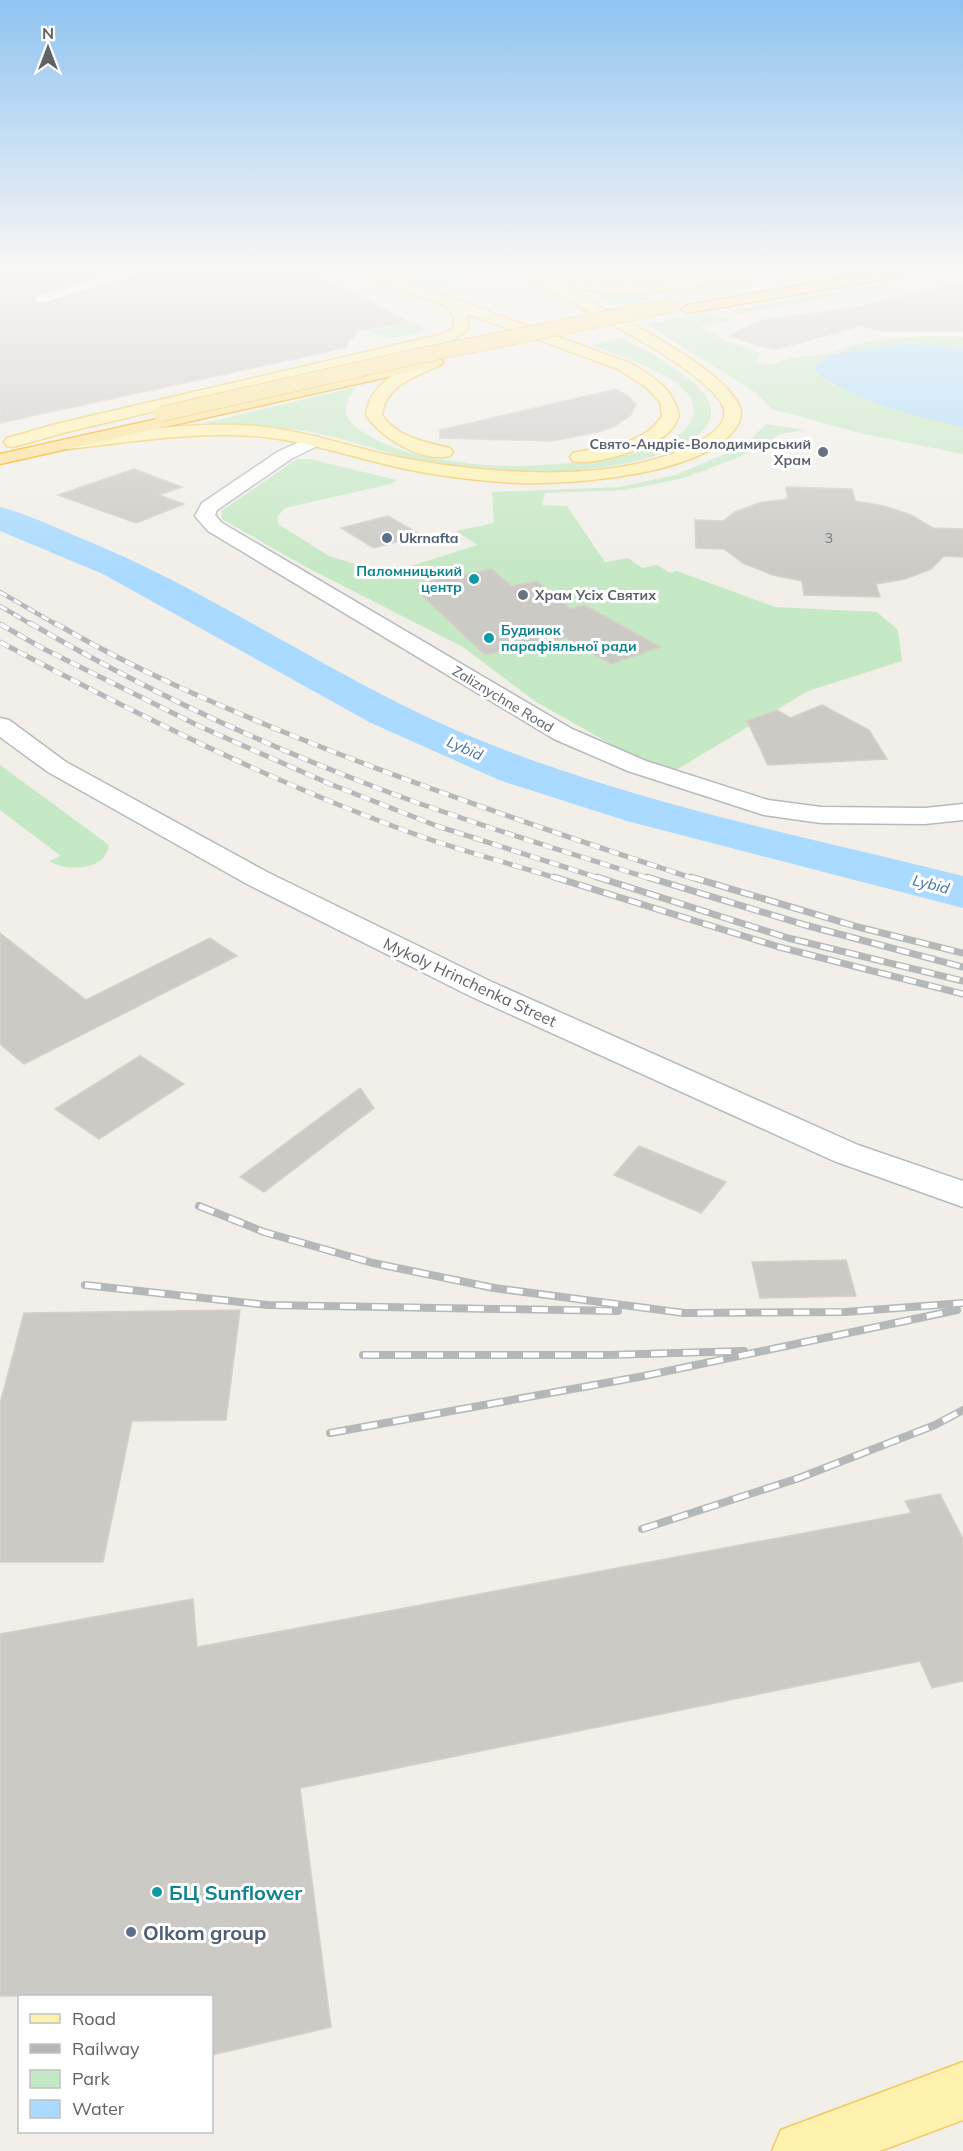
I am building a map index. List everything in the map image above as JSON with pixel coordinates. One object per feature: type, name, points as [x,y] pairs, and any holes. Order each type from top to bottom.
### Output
[{"type":"highway","points":[[0,459],[359,371]]},
{"type":"highway","points":[[7,444],[169,418],[390,371]]},
{"type":"main road","points":[[7,444],[62,428],[302,371]]},
{"type":"main road","points":[[416,371],[389,386],[376,400],[374,415],[378,423],[400,438],[417,445],[456,454]]},
{"type":"main road","points":[[563,459],[610,451],[652,436],[666,427],[672,417],[671,406],[655,385],[633,371]]},
{"type":"main road","points":[[69,444],[216,430],[255,431],[295,436],[448,472],[479,476],[544,478],[617,472],[680,457],[722,435],[731,422],[732,412],[725,395],[694,371]]},
{"type":"main road","points":[[802,2151],[963,2091]]},
{"type":"street","name":"Zaliznychne Road","points":[[313,441],[285,455],[209,507],[205,516],[215,527],[563,734],[637,766],[754,804],[821,815],[926,816],[963,812]]},
{"type":"street","name":"Mykoly Hrinchenka Street","points":[[0,725],[57,767],[237,867],[481,989],[846,1154],[963,1194]]},
{"type":"green space","points":[[678,371],[700,389],[708,400],[711,410],[704,429],[688,442],[649,458],[586,469],[552,472],[484,471],[424,462],[305,431],[200,424],[356,387],[346,408],[348,419],[366,434],[394,448],[439,459],[485,465],[564,464],[630,454],[658,446],[680,434],[692,419],[692,402],[682,388],[658,372]]},
{"type":"green space","points":[[722,371],[824,371],[830,383],[871,401],[963,427],[963,454],[864,434],[772,409],[755,392]]},
{"type":"green space","points":[[766,424],[805,430],[781,434],[739,457],[684,478],[626,490],[545,493],[542,505],[567,506],[605,562],[628,558],[642,568],[657,565],[670,573],[677,571],[775,607],[877,612],[898,630],[902,661],[808,691],[676,770],[634,757],[536,702],[463,647],[306,567],[222,519],[221,511],[297,459],[310,459],[397,480],[390,484],[285,508],[277,517],[278,524],[329,556],[362,566],[411,566],[478,545],[456,531],[494,523],[492,492],[620,487],[675,475],[744,446]]},
{"type":"green space","points":[[0,765],[109,845],[101,860],[85,867],[75,868],[49,861],[61,856],[0,810]]},
{"type":"water","points":[[816,371],[963,371],[963,427],[885,406],[846,391]]},
{"type":"building","points":[[0,371],[237,371],[0,423]]},
{"type":"building","points":[[616,389],[636,404],[631,415],[613,427],[598,432],[552,441],[440,438],[440,430]]},
{"type":"building","points":[[134,469],[182,487],[159,495],[184,504],[136,523],[58,495]]},
{"type":"building","points":[[786,487],[852,489],[855,501],[884,506],[911,515],[933,528],[963,529],[963,557],[944,556],[931,569],[905,579],[876,584],[880,597],[804,595],[802,581],[773,575],[743,563],[724,549],[696,548],[695,520],[723,521],[735,512],[759,503],[788,499]]},
{"type":"building","name":"Ukrnafta","points":[[388,516],[421,535],[374,548],[341,528]]},
{"type":"building","points":[[492,569],[511,586],[537,581],[571,609],[584,605],[661,647],[611,664],[566,638],[485,655],[416,590],[436,585],[429,581]]},
{"type":"building","points":[[822,705],[869,730],[887,759],[768,765],[747,721],[777,710],[790,718]]},
{"type":"building","points":[[0,933],[86,1000],[210,938],[237,956],[24,1064],[0,1044]]},
{"type":"building","points":[[140,1056],[184,1084],[99,1139],[55,1109]]},
{"type":"building","points":[[360,1088],[374,1108],[264,1192],[240,1177]]},
{"type":"building","points":[[639,1146],[726,1182],[701,1213],[614,1175]]},
{"type":"building","points":[[846,1260],[856,1296],[760,1298],[752,1262]]},
{"type":"building","points":[[240,1310],[226,1420],[132,1421],[103,1562],[0,1562],[0,1404],[24,1313]]},
{"type":"building","name":"БЦ Sunflower","points":[[940,1494],[963,1539],[963,1681],[932,1688],[920,1661],[300,1788],[331,2027],[213,2055],[213,1995],[0,1996],[0,1634],[193,1599],[197,1647],[911,1513],[905,1501]]},
{"type":"waterway","name":"Lybid","points":[[0,518],[116,566],[387,714],[515,770],[644,811],[963,892]]},
{"type":"railway","points":[[0,592],[57,625]]},
{"type":"railway","points":[[0,606],[32,625]]},
{"type":"railway","points":[[30,623],[164,695],[302,758],[428,806],[651,879]]},
{"type":"railway","points":[[55,623],[115,656],[176,685],[301,739],[497,812],[695,879]]},
{"type":"railway","points":[[0,624],[42,648],[201,727],[330,784],[437,826],[602,879]]},
{"type":"railway","points":[[0,642],[154,721],[312,794],[420,836],[559,879]]},
{"type":"railway","points":[[554,877],[779,947],[963,994]]},
{"type":"railway","points":[[597,877],[788,938],[963,981]]},
{"type":"railway","points":[[647,877],[805,925],[963,967]]},
{"type":"railway","points":[[691,877],[858,927],[963,953]]},
{"type":"railway","points":[[199,1206],[264,1232],[373,1263],[494,1288],[684,1313],[845,1312],[963,1303]]},
{"type":"railway","points":[[85,1285],[268,1305],[618,1311]]},
{"type":"railway","points":[[330,1433],[644,1376],[957,1310]]},
{"type":"railway","points":[[363,1355],[607,1355],[744,1351]]},
{"type":"railway","points":[[642,1529],[799,1478],[935,1425],[963,1410]]},
{"type":"place","name":"Свято-Андріє-Володимирський Храм","points":[[823,452]]},
{"type":"place","name":"Ukrnafta","points":[[387,538]]},
{"type":"place","name":"Паломницький центр","points":[[474,579]]},
{"type":"place","name":"Храм Усіх Святих","points":[[523,595]]},
{"type":"place","name":"Будинок парафіяльної ради","points":[[489,638]]},
{"type":"place","name":"БЦ Sunflower","points":[[157,1892]]},
{"type":"place","name":"Olkom group","points":[[131,1932]]}]
